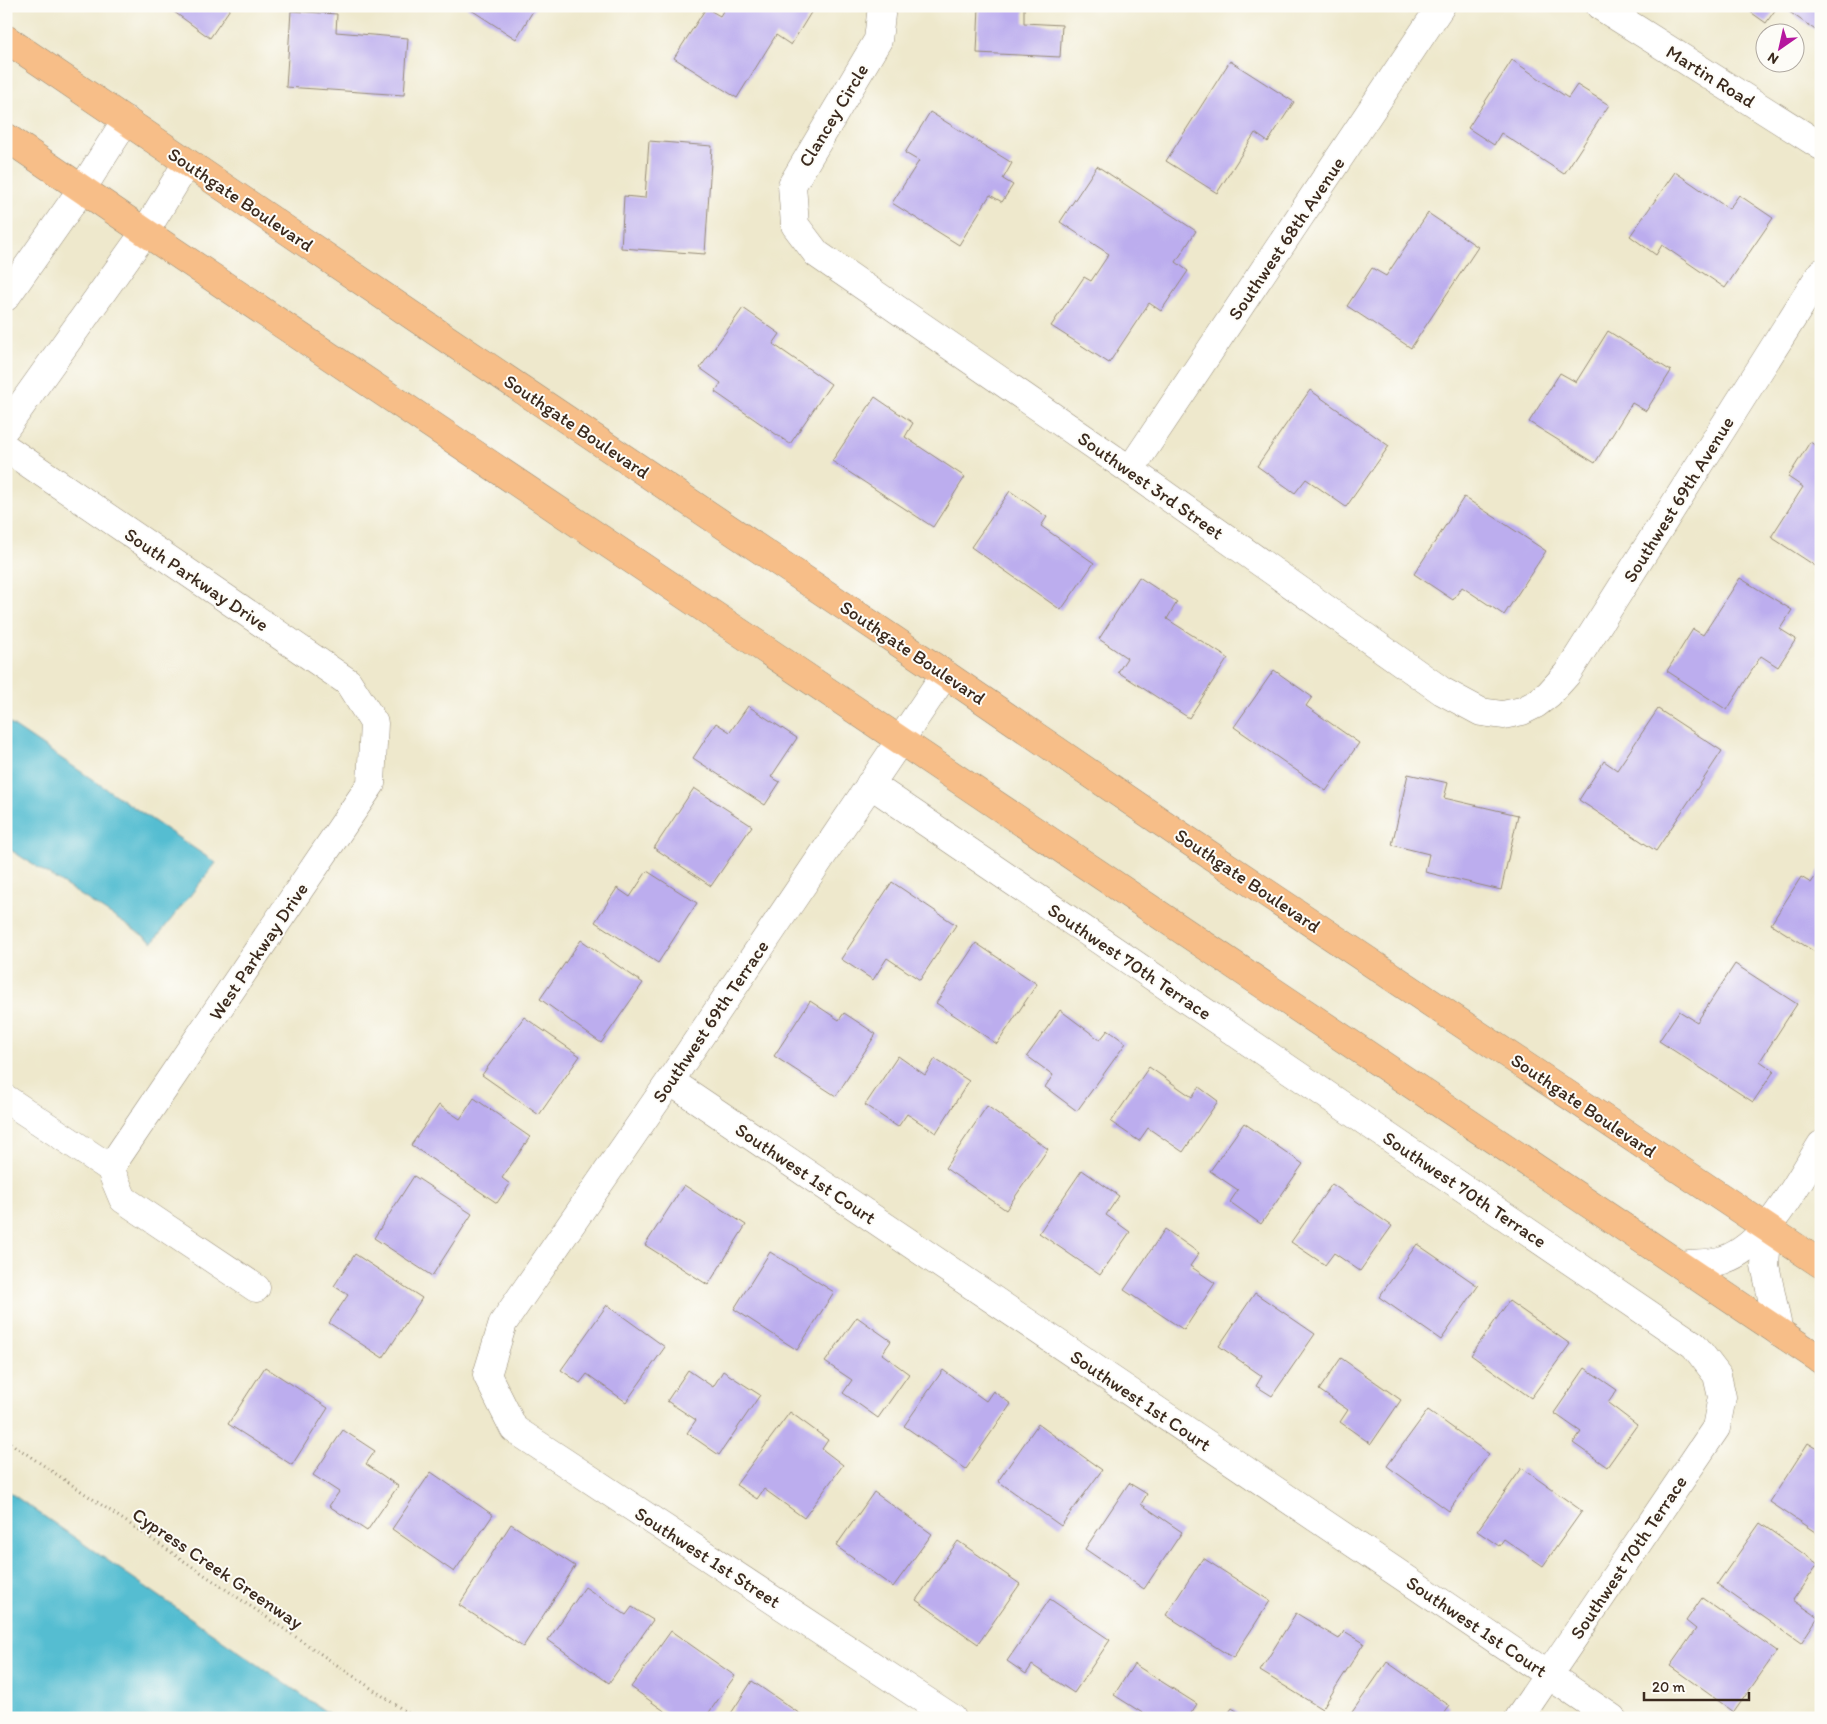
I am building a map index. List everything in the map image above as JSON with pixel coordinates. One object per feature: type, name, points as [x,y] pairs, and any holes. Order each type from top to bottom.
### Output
[{"type":"main road","name":"Southgate Boulevard","points":[[6,39],[434,331],[945,674],[1183,837],[1821,1264]]},
{"type":"main road","points":[[6,137],[1821,1360]]},
{"type":"street","name":"Clancey Circle","points":[[795,225],[792,185],[878,40],[882,6]]},
{"type":"street","name":"Southwest 68th Avenue","points":[[1130,470],[1441,6]]},
{"type":"street","name":"Martin Road","points":[[1600,6],[1821,146]]},
{"type":"street","points":[[6,296],[82,190],[126,120]]},
{"type":"street","points":[[6,427],[145,232],[187,163]]},
{"type":"street","name":"Southwest 3rd Street","points":[[795,225],[817,254],[1130,470],[1442,692],[1481,712],[1503,715],[1522,711]]},
{"type":"street","name":"Southwest 69th Avenue","points":[[1522,711],[1549,694],[1567,674],[1821,273]]},
{"type":"street","name":"South Parkway Drive","points":[[6,448],[348,682],[374,723]]},
{"type":"street","name":"Southwest 69th Terrace","points":[[487,1375],[503,1322],[670,1081],[945,674]]},
{"type":"street","name":"West Parkway Drive","points":[[110,1168],[371,784],[374,723]]},
{"type":"street","name":"Southwest 70th Terrace","points":[[870,784],[1694,1345],[1717,1375],[1722,1397],[1716,1428],[1519,1718]]},
{"type":"street","name":"Southwest 1st Court","points":[[670,1081],[1612,1718]]},
{"type":"street","points":[[6,1099],[110,1168],[123,1199],[256,1288]]},
{"type":"street","points":[[1681,1265],[1722,1260],[1743,1250],[1768,1228],[1821,1145]]},
{"type":"street","points":[[1768,1228],[1765,1265],[1779,1332]]},
{"type":"street","name":"Southwest 1st Street","points":[[487,1375],[514,1429],[952,1718]]},
{"type":"path","name":"Cypress Creek Greenway","points":[[6,1440],[415,1718]]},
{"type":"water","points":[[6,721],[216,863],[153,942],[6,847]]},
{"type":"water","points":[[6,1490],[335,1718],[6,1718]]},
{"type":"building","points":[[166,6],[232,6],[210,38]]},
{"type":"building","points":[[465,6],[536,6],[516,39]]},
{"type":"building","points":[[726,6],[815,6],[791,45],[776,35],[737,98],[674,58],[706,8],[720,16]]},
{"type":"building","points":[[979,6],[1024,6],[1024,23],[1062,25],[1060,57],[977,53]]},
{"type":"building","points":[[1742,6],[1778,6],[1767,22]]},
{"type":"building","points":[[1781,6],[1821,6],[1821,34]]},
{"type":"building","points":[[291,11],[337,14],[336,32],[408,38],[404,95],[286,87]]},
{"type":"building","points":[[1512,60],[1568,98],[1577,85],[1609,105],[1564,174],[1501,133],[1494,145],[1468,128]]},
{"type":"building","points":[[1230,61],[1294,102],[1268,142],[1255,133],[1217,193],[1166,161]]},
{"type":"building","points":[[930,112],[1012,163],[1003,179],[1013,185],[1002,202],[990,195],[959,245],[892,203],[919,161],[905,153]]},
{"type":"building","points":[[649,141],[712,146],[705,254],[621,248],[624,196],[645,198]]},
{"type":"building","points":[[1097,166],[1196,231],[1176,262],[1188,271],[1161,311],[1149,303],[1109,363],[1051,326],[1084,277],[1091,281],[1109,254],[1060,222]]},
{"type":"building","points":[[1675,172],[1729,209],[1739,195],[1773,218],[1725,288],[1662,245],[1656,255],[1630,236]]},
{"type":"building","points":[[1428,213],[1478,247],[1411,348],[1347,306],[1372,268],[1386,276]]},
{"type":"building","points":[[743,308],[780,334],[773,344],[831,384],[790,444],[715,392],[721,383],[700,368]]},
{"type":"building","points":[[1608,331],[1671,371],[1646,411],[1632,403],[1595,463],[1529,422],[1560,373],[1576,382]]},
{"type":"building","points":[[1310,390],[1389,446],[1346,507],[1306,479],[1295,493],[1257,466]]},
{"type":"building","points":[[875,397],[913,423],[905,437],[965,477],[933,527],[832,461]]},
{"type":"building","points":[[1810,442],[1821,449],[1821,561],[1817,567],[1771,537],[1803,487],[1788,477]]},
{"type":"building","points":[[1010,491],[1047,517],[1041,526],[1094,563],[1061,610],[971,547]]},
{"type":"building","points":[[1464,497],[1546,551],[1504,615],[1462,587],[1453,600],[1414,574]]},
{"type":"building","points":[[1139,577],[1177,602],[1167,619],[1228,658],[1189,718],[1118,672],[1127,658],[1099,639]]},
{"type":"building","points":[[1740,578],[1792,610],[1780,629],[1796,639],[1778,667],[1761,656],[1727,710],[1667,671],[1693,629],[1703,635]]},
{"type":"building","points":[[1274,670],[1312,697],[1306,706],[1359,743],[1326,791],[1234,727]]},
{"type":"building","points":[[748,706],[797,738],[771,777],[780,782],[765,805],[693,758],[716,723],[730,732]]},
{"type":"building","points":[[1658,709],[1722,751],[1656,851],[1579,800],[1604,761],[1617,770]]},
{"type":"building","points":[[1408,774],[1448,783],[1444,798],[1518,815],[1501,890],[1425,872],[1429,854],[1392,845]]},
{"type":"building","points":[[694,788],[752,826],[711,886],[654,848]]},
{"type":"building","points":[[1821,868],[1821,956],[1771,924],[1801,877],[1811,883]]},
{"type":"building","points":[[647,871],[697,903],[658,963],[595,922],[617,888],[630,897]]},
{"type":"building","points":[[892,882],[956,925],[920,980],[887,958],[873,980],[841,959]]},
{"type":"building","points":[[581,940],[643,983],[601,1043],[540,999]]},
{"type":"building","points":[[976,943],[1037,984],[997,1044],[936,1003]]},
{"type":"building","points":[[1735,964],[1797,1004],[1760,1061],[1774,1071],[1753,1102],[1659,1041],[1679,1011],[1697,1022]]},
{"type":"building","points":[[810,1001],[839,1020],[844,1013],[876,1034],[836,1096],[774,1056]]},
{"type":"building","points":[[1060,1010],[1100,1040],[1108,1030],[1126,1043],[1077,1111],[1045,1087],[1053,1075],[1027,1056]]},
{"type":"building","points":[[524,1017],[580,1056],[539,1115],[482,1075]]},
{"type":"building","points":[[898,1056],[925,1075],[935,1059],[969,1081],[936,1133],[907,1114],[898,1127],[865,1105]]},
{"type":"building","points":[[1149,1067],[1192,1097],[1199,1087],[1218,1101],[1183,1152],[1148,1128],[1139,1141],[1111,1122]]},
{"type":"building","points":[[474,1098],[530,1137],[502,1178],[510,1184],[497,1203],[411,1145],[439,1105],[460,1119]]},
{"type":"building","points":[[987,1106],[1048,1149],[1006,1210],[945,1168]]},
{"type":"building","points":[[1244,1123],[1303,1164],[1261,1224],[1230,1202],[1238,1190],[1210,1171]]},
{"type":"building","points":[[1082,1170],[1119,1196],[1106,1215],[1130,1232],[1100,1275],[1039,1233]]},
{"type":"building","points":[[414,1176],[472,1214],[432,1276],[374,1238]]},
{"type":"building","points":[[1332,1184],[1392,1226],[1360,1271],[1334,1253],[1325,1265],[1291,1242]]},
{"type":"building","points":[[684,1185],[746,1225],[708,1285],[645,1245]]},
{"type":"building","points":[[1165,1229],[1199,1253],[1190,1266],[1215,1283],[1184,1330],[1124,1290]]},
{"type":"building","points":[[1417,1244],[1478,1286],[1441,1340],[1379,1297]]},
{"type":"building","points":[[770,1252],[834,1292],[797,1350],[734,1309]]},
{"type":"building","points":[[355,1254],[422,1298],[383,1358],[329,1323],[348,1295],[334,1286]]},
{"type":"building","points":[[1255,1293],[1315,1334],[1272,1396],[1256,1386],[1262,1376],[1219,1346]]},
{"type":"building","points":[[1509,1301],[1570,1344],[1531,1398],[1471,1355]]},
{"type":"building","points":[[607,1305],[665,1347],[626,1402],[587,1374],[580,1383],[561,1370]]},
{"type":"building","points":[[857,1317],[891,1341],[882,1354],[909,1374],[878,1418],[843,1393],[852,1380],[825,1362]]},
{"type":"building","points":[[1341,1358],[1401,1400],[1371,1444],[1340,1422],[1348,1410],[1319,1390]]},
{"type":"building","points":[[265,1367],[328,1408],[292,1465],[228,1424]]},
{"type":"building","points":[[1585,1368],[1617,1390],[1608,1403],[1637,1425],[1607,1467],[1573,1443],[1581,1432],[1554,1413]]},
{"type":"building","points":[[688,1370],[713,1387],[723,1371],[760,1395],[719,1455],[687,1433],[696,1420],[667,1401]]},
{"type":"building","points":[[943,1370],[986,1401],[993,1391],[1011,1404],[966,1469],[904,1426]]},
{"type":"building","points":[[1428,1410],[1489,1454],[1449,1511],[1387,1466]]},
{"type":"building","points":[[790,1412],[828,1440],[822,1449],[843,1465],[804,1518],[764,1489],[757,1499],[736,1485]]},
{"type":"building","points":[[1038,1424],[1102,1470],[1061,1526],[998,1481]]},
{"type":"building","points":[[343,1430],[375,1451],[366,1464],[398,1486],[367,1531],[329,1506],[339,1492],[313,1475]]},
{"type":"building","points":[[1808,1443],[1821,1451],[1821,1536],[1770,1502]]},
{"type":"building","points":[[1522,1468],[1582,1511],[1543,1566],[1504,1539],[1499,1546],[1477,1531]]},
{"type":"building","points":[[431,1472],[493,1515],[454,1572],[392,1529]]},
{"type":"building","points":[[1129,1483],[1147,1494],[1141,1504],[1182,1532],[1144,1589],[1085,1549]]},
{"type":"building","points":[[874,1492],[932,1534],[893,1587],[836,1546]]},
{"type":"building","points":[[1760,1523],[1818,1564],[1793,1600],[1818,1617],[1801,1643],[1717,1584]]},
{"type":"building","points":[[511,1524],[575,1566],[523,1647],[459,1605]]},
{"type":"building","points":[[958,1541],[1020,1584],[978,1644],[916,1600]]},
{"type":"building","points":[[1203,1558],[1270,1601],[1233,1658],[1166,1615]]},
{"type":"building","points":[[585,1587],[626,1615],[632,1607],[653,1620],[609,1683],[548,1640]]},
{"type":"building","points":[[1702,1598],[1777,1651],[1734,1712],[1670,1666],[1696,1629],[1686,1621]]},
{"type":"building","points":[[1050,1599],[1110,1640],[1074,1693],[1032,1665],[1026,1674],[1007,1661]]},
{"type":"building","points":[[1296,1613],[1339,1639],[1344,1631],[1364,1643],[1322,1709],[1260,1671]]},
{"type":"building","points":[[671,1631],[735,1676],[705,1718],[674,1718],[631,1687]]},
{"type":"building","points":[[1387,1662],[1450,1706],[1441,1718],[1348,1718]]},
{"type":"building","points":[[1134,1664],[1197,1704],[1188,1718],[1141,1718],[1144,1714],[1114,1695]]},
{"type":"building","points":[[752,1681],[806,1718],[728,1718]]},
{"type":"building","points":[[1232,1708],[1247,1718],[1225,1718]]}]
